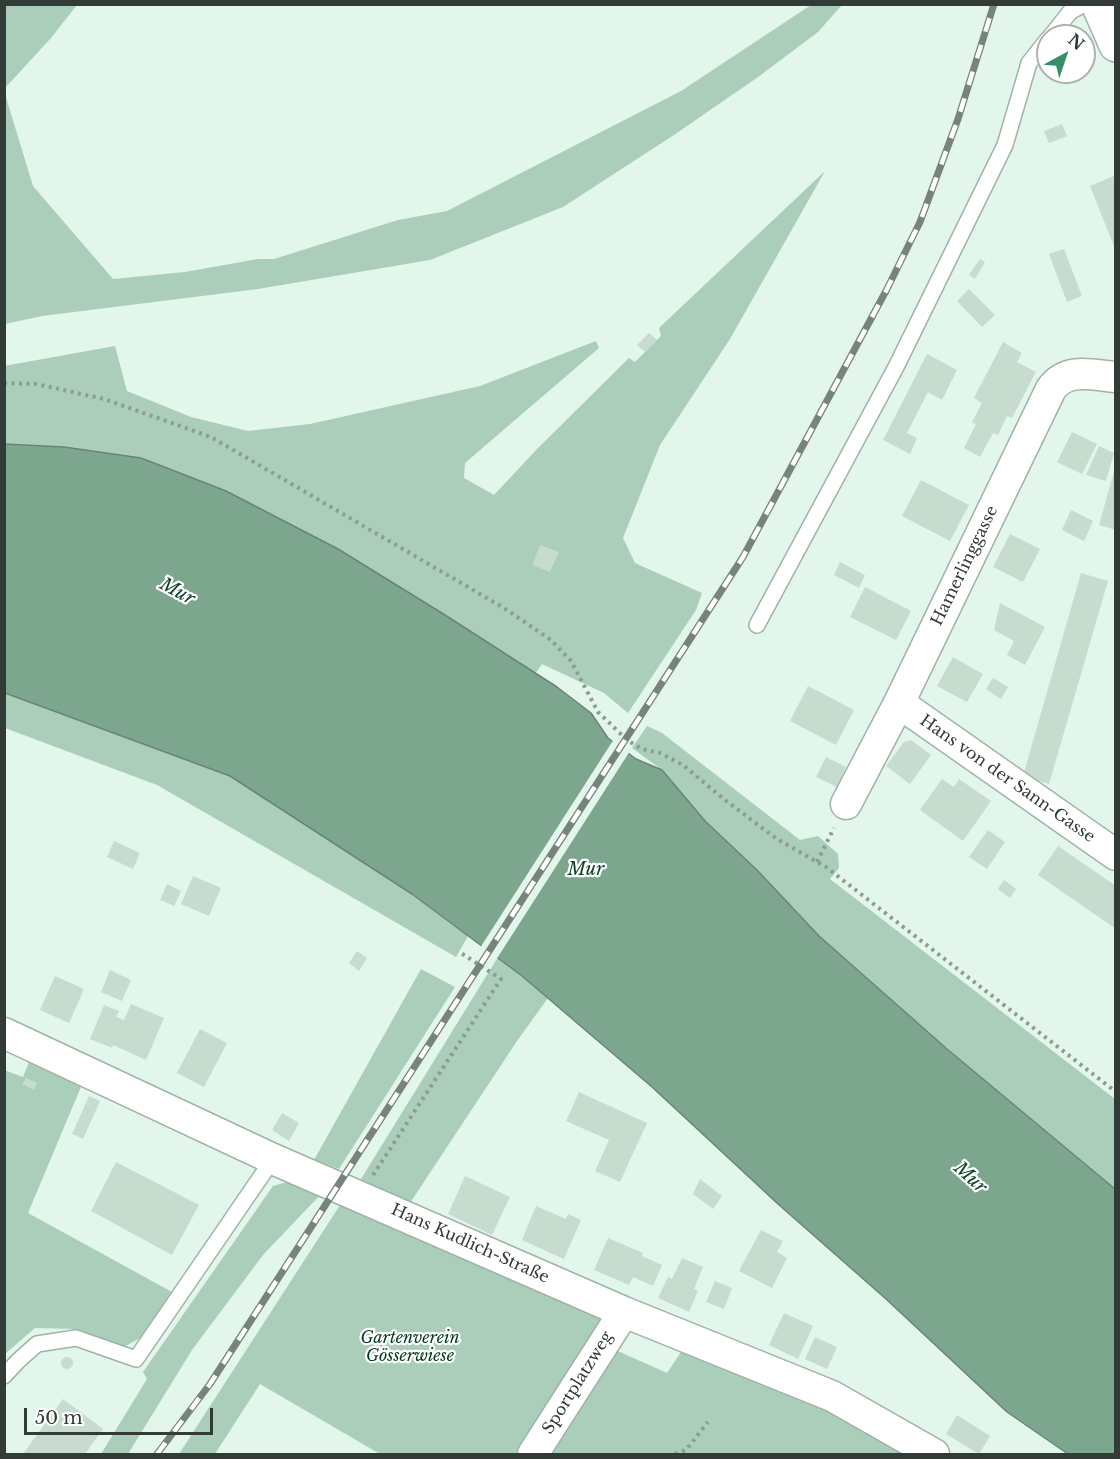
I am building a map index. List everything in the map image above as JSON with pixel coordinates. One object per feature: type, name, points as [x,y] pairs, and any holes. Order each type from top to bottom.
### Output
[{"type":"street","points":[[1098,4],[1116,45]]},
{"type":"street","name":"Hamerlinggasse","points":[[846,804],[899,703],[1051,389],[1057,381],[1070,374],[1116,377]]},
{"type":"street","name":"Hans von der Sann-Gasse","points":[[899,703],[1116,855]]},
{"type":"street","name":"Hans Kudlich-Straße","points":[[4,1033],[273,1159],[624,1312],[790,1377],[832,1396],[934,1455]]},
{"type":"street","name":"Sportplatzweg","points":[[533,1455],[609,1332],[624,1312]]},
{"type":"lane","points":[[1060,24],[1070,12],[1084,4]]},
{"type":"lane","points":[[757,625],[896,367],[1005,145],[1029,63],[1036,54]]},
{"type":"lane","points":[[4,1376],[37,1344],[76,1338],[136,1359],[273,1159]]},
{"type":"path","points":[[4,383],[36,384],[104,399],[211,437],[495,603],[551,640],[571,661],[598,712],[627,740],[642,749],[660,753],[683,765],[777,839],[826,867],[1116,1092]]},
{"type":"path","points":[[817,862],[846,804]]},
{"type":"path","points":[[359,1196],[501,979],[461,952]]},
{"type":"path","points":[[675,1455],[686,1450],[708,1422]]},
{"type":"green space","points":[[5,4],[77,5],[51,38],[5,88]]},
{"type":"green space","points":[[811,5],[842,5],[818,32],[674,135],[563,207],[430,260],[258,289],[42,316],[5,324],[5,94],[33,186],[113,279],[185,272],[258,259],[274,259],[398,220],[447,211],[681,91]]},
{"type":"green space","points":[[825,171],[730,339],[660,445],[623,538],[635,563],[702,593],[696,610],[628,713],[604,693],[542,664],[535,674],[445,615],[141,458],[64,447],[5,444],[4,366],[115,346],[127,391],[191,417],[248,431],[310,424],[480,386],[596,341],[599,348],[465,463],[464,478],[494,495],[629,358],[635,362],[661,336],[659,328]]},
{"type":"green space","points":[[4,693],[230,776],[412,894],[468,936],[456,957],[157,785],[5,728]]},
{"type":"green space","points":[[647,726],[662,733],[800,840],[818,836],[838,854],[839,868],[830,879],[1115,1099],[1115,1189],[947,1049],[819,936],[757,870],[705,821],[662,770],[632,748]]},
{"type":"green space","points":[[498,957],[548,998],[410,1203],[361,1179]]},
{"type":"green space","points":[[421,969],[455,987],[339,1169],[314,1160]]},
{"type":"green space","points":[[31,1057],[83,1082],[28,1213],[172,1292],[142,1337],[120,1349],[75,1329],[35,1328],[5,1354],[4,1070],[23,1077]]},
{"type":"green space","points":[[298,1179],[322,1193],[263,1255],[192,1350],[128,1454],[101,1454],[147,1379],[143,1372],[273,1186]]},
{"type":"green space","name":"Gartenverein Gösserwiese","points":[[342,1202],[600,1313],[604,1323],[520,1454],[380,1454],[260,1384],[215,1454],[179,1454]]},
{"type":"green space","points":[[611,1348],[667,1373],[683,1349],[807,1397],[912,1454],[542,1454]]},
{"type":"water","name":"Mur","points":[[4,444],[64,447],[141,458],[226,491],[338,549],[445,615],[557,687],[591,713],[608,738],[636,759],[662,770],[705,821],[757,870],[819,936],[947,1049],[1115,1189],[1115,1454],[1068,1454],[1007,1412],[652,1087],[522,976],[412,894],[230,776],[5,693]]},
{"type":"pier","points":[[614,739],[630,751],[496,960],[480,948]]},
{"type":"building","points":[[1062,124],[1067,136],[1049,143],[1044,131]]},
{"type":"building","points":[[1116,175],[1116,249],[1115,249],[1090,186]]},
{"type":"building","points":[[1064,249],[1082,296],[1067,302],[1049,254]]},
{"type":"building","points":[[980,259],[985,262],[975,279],[969,275]]},
{"type":"building","points":[[969,289],[995,315],[982,327],[957,301]]},
{"type":"building","points":[[649,333],[657,340],[645,352],[637,345]]},
{"type":"building","points":[[1003,342],[1022,353],[1017,362],[1036,372],[1012,418],[1007,416],[998,435],[993,433],[980,457],[964,448],[976,424],[972,422],[982,403],[974,398]]},
{"type":"building","points":[[927,354],[957,370],[942,400],[928,392],[907,433],[917,438],[910,454],[883,440]]},
{"type":"building","points":[[1072,432],[1097,444],[1082,474],[1057,462]]},
{"type":"building","points":[[1099,446],[1114,453],[1106,481],[1086,475]]},
{"type":"building","points":[[1116,468],[1116,530],[1099,525]]},
{"type":"building","points":[[921,480],[969,505],[950,541],[902,516]]},
{"type":"building","points":[[1071,510],[1093,521],[1084,541],[1062,530]]},
{"type":"building","points":[[1010,534],[1040,549],[1023,582],[993,567]]},
{"type":"building","points":[[540,545],[559,552],[550,572],[532,565]]},
{"type":"building","points":[[840,562],[865,575],[859,588],[834,575]]},
{"type":"building","points":[[1081,573],[1108,581],[1049,784],[1023,776]]},
{"type":"building","points":[[865,587],[911,611],[896,640],[850,617]]},
{"type":"building","points":[[1000,603],[1045,627],[1025,665],[1007,655],[1014,641],[994,630]]},
{"type":"building","points":[[953,657],[983,674],[967,702],[937,686]]},
{"type":"building","points":[[993,678],[1008,687],[1001,699],[986,689]]},
{"type":"building","points":[[808,686],[854,710],[836,745],[790,721]]},
{"type":"building","points":[[911,740],[931,755],[910,784],[886,766],[904,742]]},
{"type":"building","points":[[826,757],[846,767],[837,787],[816,777]]},
{"type":"building","points":[[942,779],[954,787],[959,779],[991,801],[963,841],[920,810]]},
{"type":"building","points":[[988,830],[1005,842],[987,869],[969,857]]},
{"type":"building","points":[[114,841],[140,853],[133,869],[107,857]]},
{"type":"building","points":[[1058,846],[1116,886],[1116,929],[1038,875]]},
{"type":"building","points":[[193,876],[221,888],[209,916],[181,904]]},
{"type":"building","points":[[1004,880],[1016,889],[1010,898],[998,889]]},
{"type":"building","points":[[167,884],[181,891],[174,906],[160,900]]},
{"type":"building","points":[[357,951],[367,958],[359,971],[349,963]]},
{"type":"building","points":[[110,970],[131,980],[122,1001],[101,992]]},
{"type":"building","points":[[55,976],[84,989],[69,1023],[40,1010]]},
{"type":"building","points":[[131,1004],[164,1018],[146,1060],[113,1045],[112,1048],[90,1039],[104,1005],[119,1011],[116,1017],[124,1020]]},
{"type":"building","points":[[200,1029],[227,1043],[204,1087],[177,1073]]},
{"type":"building","points":[[26,1078],[37,1083],[34,1090],[22,1084]]},
{"type":"building","points":[[579,1092],[647,1123],[620,1182],[595,1171],[609,1140],[566,1121]]},
{"type":"building","points":[[89,1096],[100,1101],[83,1139],[72,1134]]},
{"type":"building","points":[[282,1113],[299,1123],[289,1141],[272,1130]]},
{"type":"building","points":[[116,1162],[199,1205],[172,1255],[91,1211]]},
{"type":"building","points":[[465,1176],[510,1197],[492,1235],[448,1214]]},
{"type":"building","points":[[700,1179],[722,1196],[713,1209],[693,1194]]},
{"type":"building","points":[[536,1206],[566,1219],[568,1214],[581,1220],[564,1259],[522,1240]]},
{"type":"building","points":[[761,1230],[783,1241],[777,1252],[787,1258],[772,1288],[739,1271]]},
{"type":"building","points":[[608,1238],[643,1253],[642,1256],[662,1265],[653,1286],[633,1277],[629,1285],[594,1270]]},
{"type":"building","points":[[682,1258],[703,1267],[694,1289],[698,1291],[689,1312],[658,1298],[668,1277],[672,1279]]},
{"type":"building","points":[[715,1281],[732,1288],[724,1309],[706,1302]]},
{"type":"building","points":[[784,1313],[813,1326],[798,1359],[769,1345]]},
{"type":"building","points":[[815,1337],[837,1347],[827,1369],[805,1359]]},
{"type":"building","points":[[69,1357],[73,1363],[69,1369],[65,1369],[61,1361]]},
{"type":"building","points":[[63,1399],[103,1429],[85,1454],[23,1454]]},
{"type":"building","points":[[957,1415],[990,1436],[979,1454],[946,1434]]},
{"type":"railway","points":[[157,1454],[210,1384],[743,557],[887,289],[920,222],[958,119],[994,4]]}]
